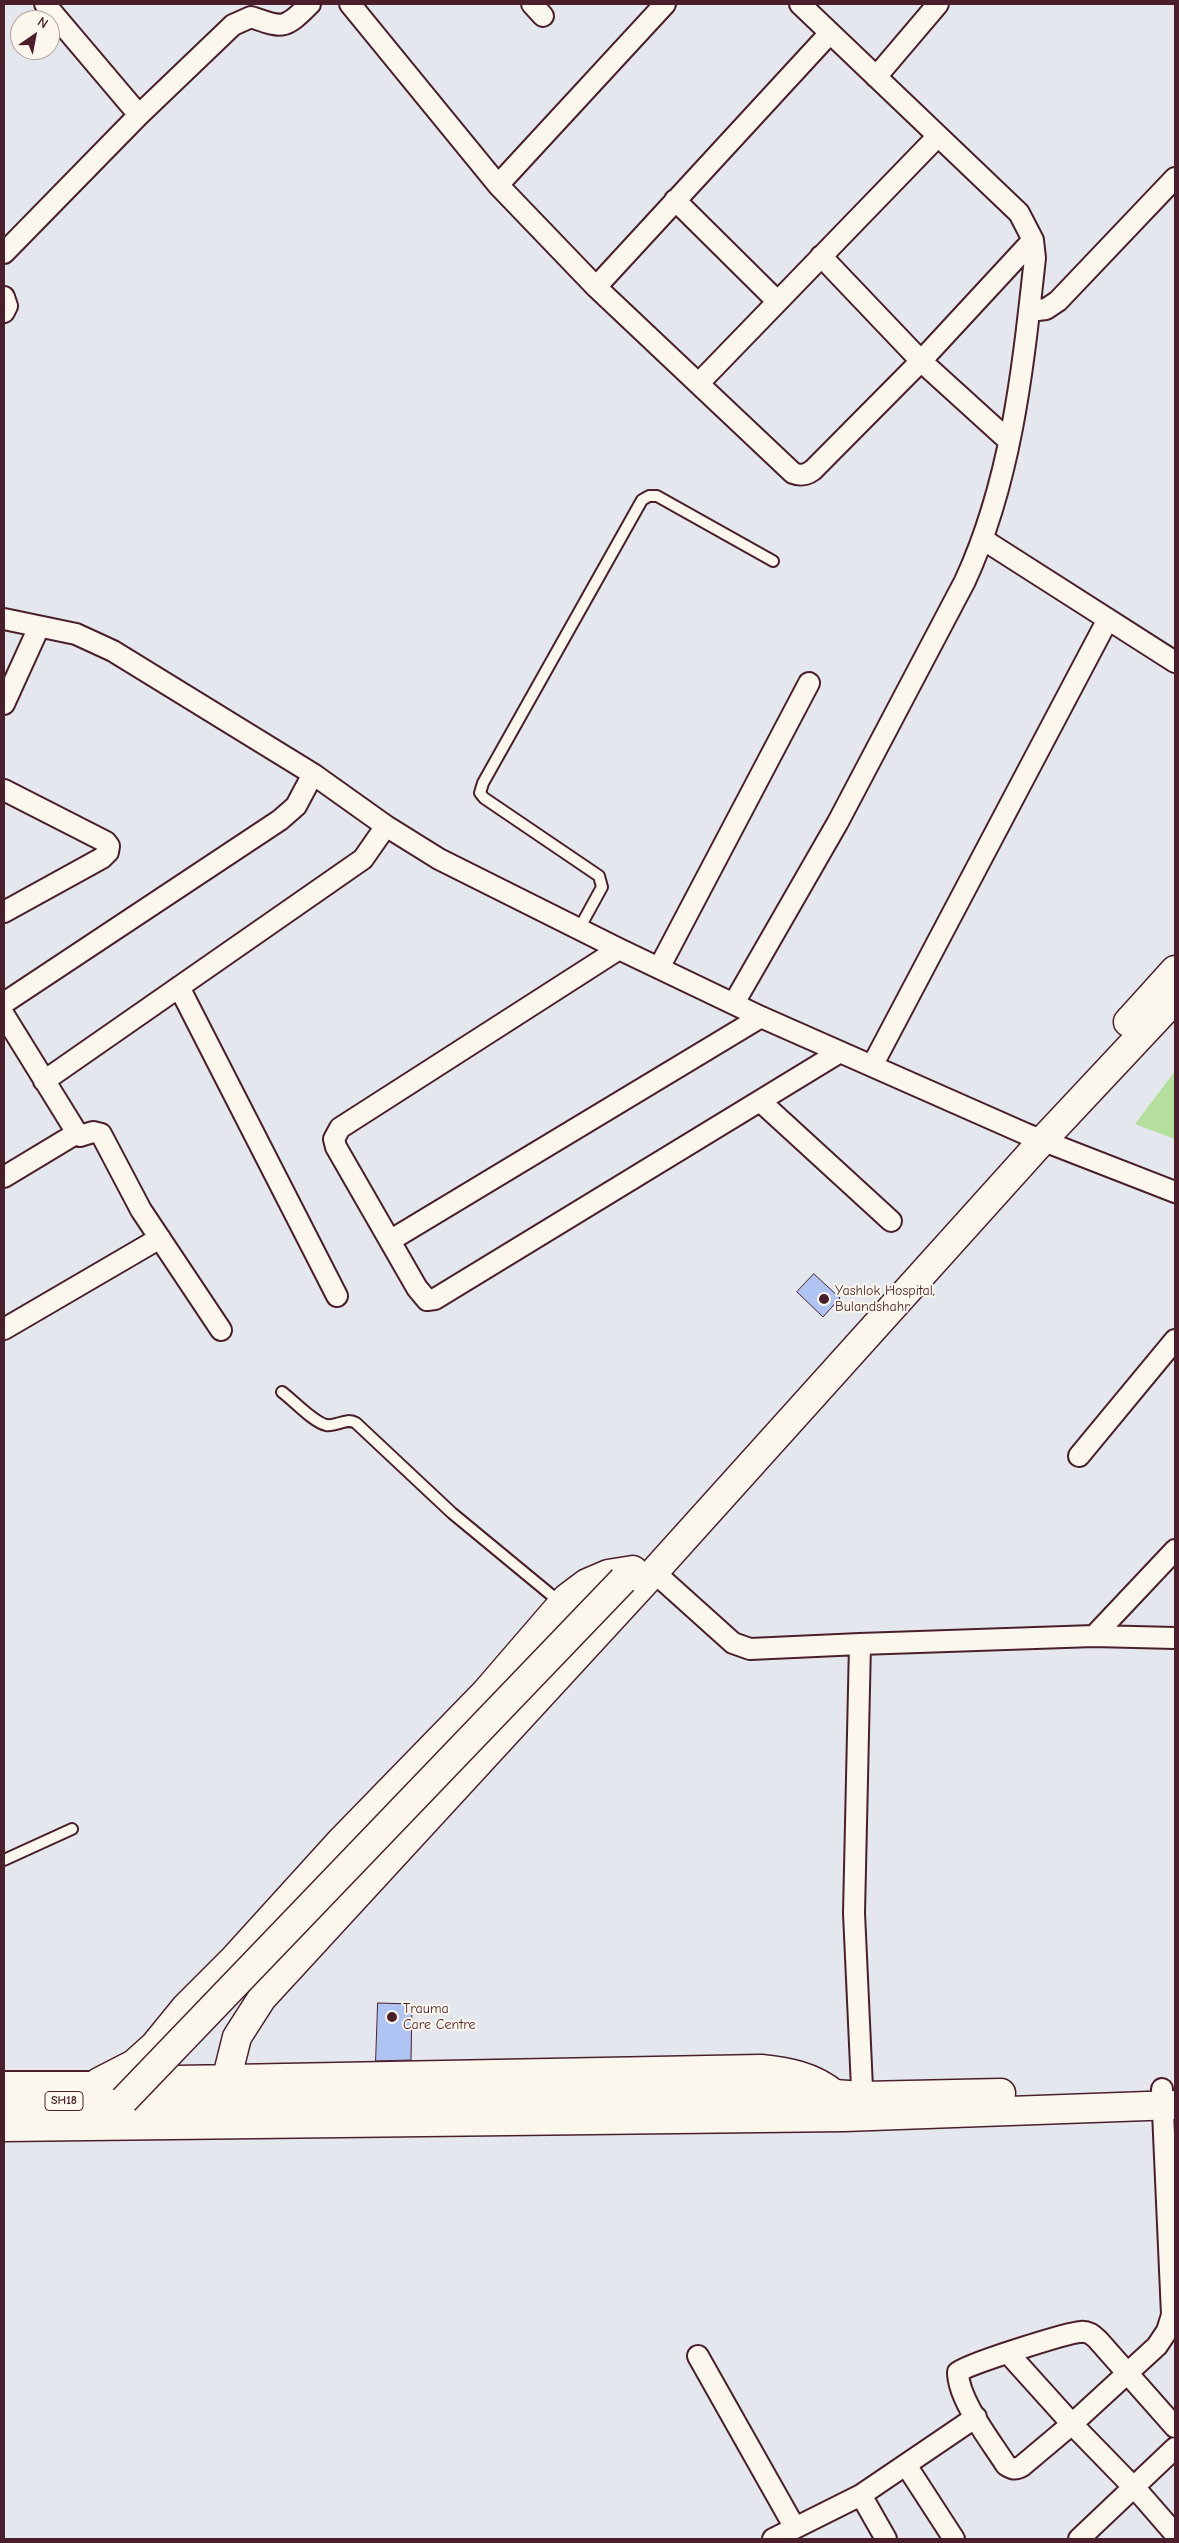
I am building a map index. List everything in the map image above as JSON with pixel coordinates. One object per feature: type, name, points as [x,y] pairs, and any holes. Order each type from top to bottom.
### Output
[{"type":"street","points":[[45,4],[140,115]]},
{"type":"street","points":[[4,252],[140,115],[241,20],[250,17],[271,26],[283,24],[296,17],[310,4]]},
{"type":"street","points":[[350,4],[498,185],[596,287],[793,473],[807,475],[921,362],[1033,240]]},
{"type":"street","points":[[498,185],[665,4]]},
{"type":"street","points":[[734,1003],[838,822],[965,580],[984,540],[1021,384],[1035,258],[1033,240],[1019,213],[937,137],[800,4]]},
{"type":"street","points":[[876,77],[938,4]]},
{"type":"street","points":[[596,287],[830,32]]},
{"type":"street","points":[[699,383],[937,137]]},
{"type":"street","points":[[1029,311],[1046,309],[1058,301],[1175,178]]},
{"type":"street","points":[[675,200],[777,301]]},
{"type":"street","points":[[821,256],[921,362],[1008,440]]},
{"type":"street","points":[[4,297],[7,306],[4,312]]},
{"type":"street","points":[[984,540],[1175,662]]},
{"type":"street","points":[[872,1066],[1108,619]]},
{"type":"street","points":[[4,620],[76,634],[113,651],[313,774],[386,826],[439,859],[619,949],[761,1017],[872,1066],[1035,1137],[1175,1192]]},
{"type":"street","points":[[4,704],[39,627]]},
{"type":"street","points":[[659,968],[809,683]]},
{"type":"street","points":[[4,1003],[280,820],[296,806],[313,774]]},
{"type":"street","points":[[4,790],[106,842],[110,846],[108,852],[102,858],[4,912]]},
{"type":"street","points":[[44,1081],[368,853],[386,826]]},
{"type":"street","points":[[619,949],[340,1128],[334,1139],[336,1147],[423,1297],[427,1300],[435,1299],[840,1052]]},
{"type":"street","points":[[227,2078],[237,2037],[262,1998],[636,1574],[1035,1137],[1175,970]]},
{"type":"street","points":[[179,987],[337,1296]]},
{"type":"street","points":[[1035,1137],[1175,999]]},
{"type":"street","points":[[4,1015],[77,1133],[80,1136],[93,1132],[100,1134],[141,1210],[220,1330]]},
{"type":"street","points":[[391,1240],[761,1017]]},
{"type":"street","points":[[760,1101],[891,1221]]},
{"type":"street","points":[[4,1177],[77,1133]]},
{"type":"street","points":[[4,1329],[160,1238]]},
{"type":"street","points":[[1079,1456],[1175,1340]]},
{"type":"street","points":[[1094,1636],[1175,1550]]},
{"type":"street","points":[[99,2082],[134,2064],[154,2046],[186,2008],[234,1959],[336,1847],[486,1692],[562,1603],[587,1583],[608,1574],[636,1574],[733,1643],[750,1649],[1094,1636],[1175,1638]]},
{"type":"street","points":[[124,2100],[636,1574]]},
{"type":"street","points":[[860,1644],[854,1913],[863,2106]]},
{"type":"street","points":[[4,2082],[99,2082],[761,2069],[793,2073],[823,2085],[834,2094],[863,2106]]},
{"type":"street","points":[[124,2100],[186,2097],[834,2094]]},
{"type":"street","points":[[4,2128],[1169,2097],[1172,2315],[1167,2331],[1157,2346],[1128,2373],[1072,2424],[1016,2469],[1006,2465],[963,2396],[958,2381],[958,2372],[967,2366],[1079,2332],[1085,2332],[1098,2340],[1128,2373],[1175,2426]]},
{"type":"street","name":"SH18","points":[[4,2102],[124,2100]]},
{"type":"street","points":[[1008,2353],[1175,2534]]},
{"type":"street","points":[[698,2356],[794,2528]]},
{"type":"street","points":[[774,2539],[861,2495],[976,2416]]},
{"type":"street","points":[[1079,2539],[1175,2448]]},
{"type":"street","points":[[906,2465],[954,2539]]},
{"type":"street","points":[[861,2495],[886,2539]]},
{"type":"lane","points":[[579,929],[602,887],[600,876],[484,798],[480,794],[483,783],[642,500],[649,496],[657,496],[773,561]]},
{"type":"lane","points":[[282,1392],[320,1422],[332,1425],[347,1421],[356,1423],[452,1513],[562,1603]]},
{"type":"lane","points":[[4,1860],[72,1829]]},
{"type":"green space","points":[[1175,1071],[1175,1139],[1135,1124]]},
{"type":"building","points":[[814,1274],[840,1298],[823,1317],[797,1292]]},
{"type":"building","points":[[378,2003],[412,2004],[411,2060],[376,2061]]},
{"type":"place","name":"Yashlok Hospital, Bulandshahr","points":[[824,1299]]},
{"type":"place","name":"Trauma Care Centre","points":[[392,2017]]}]
